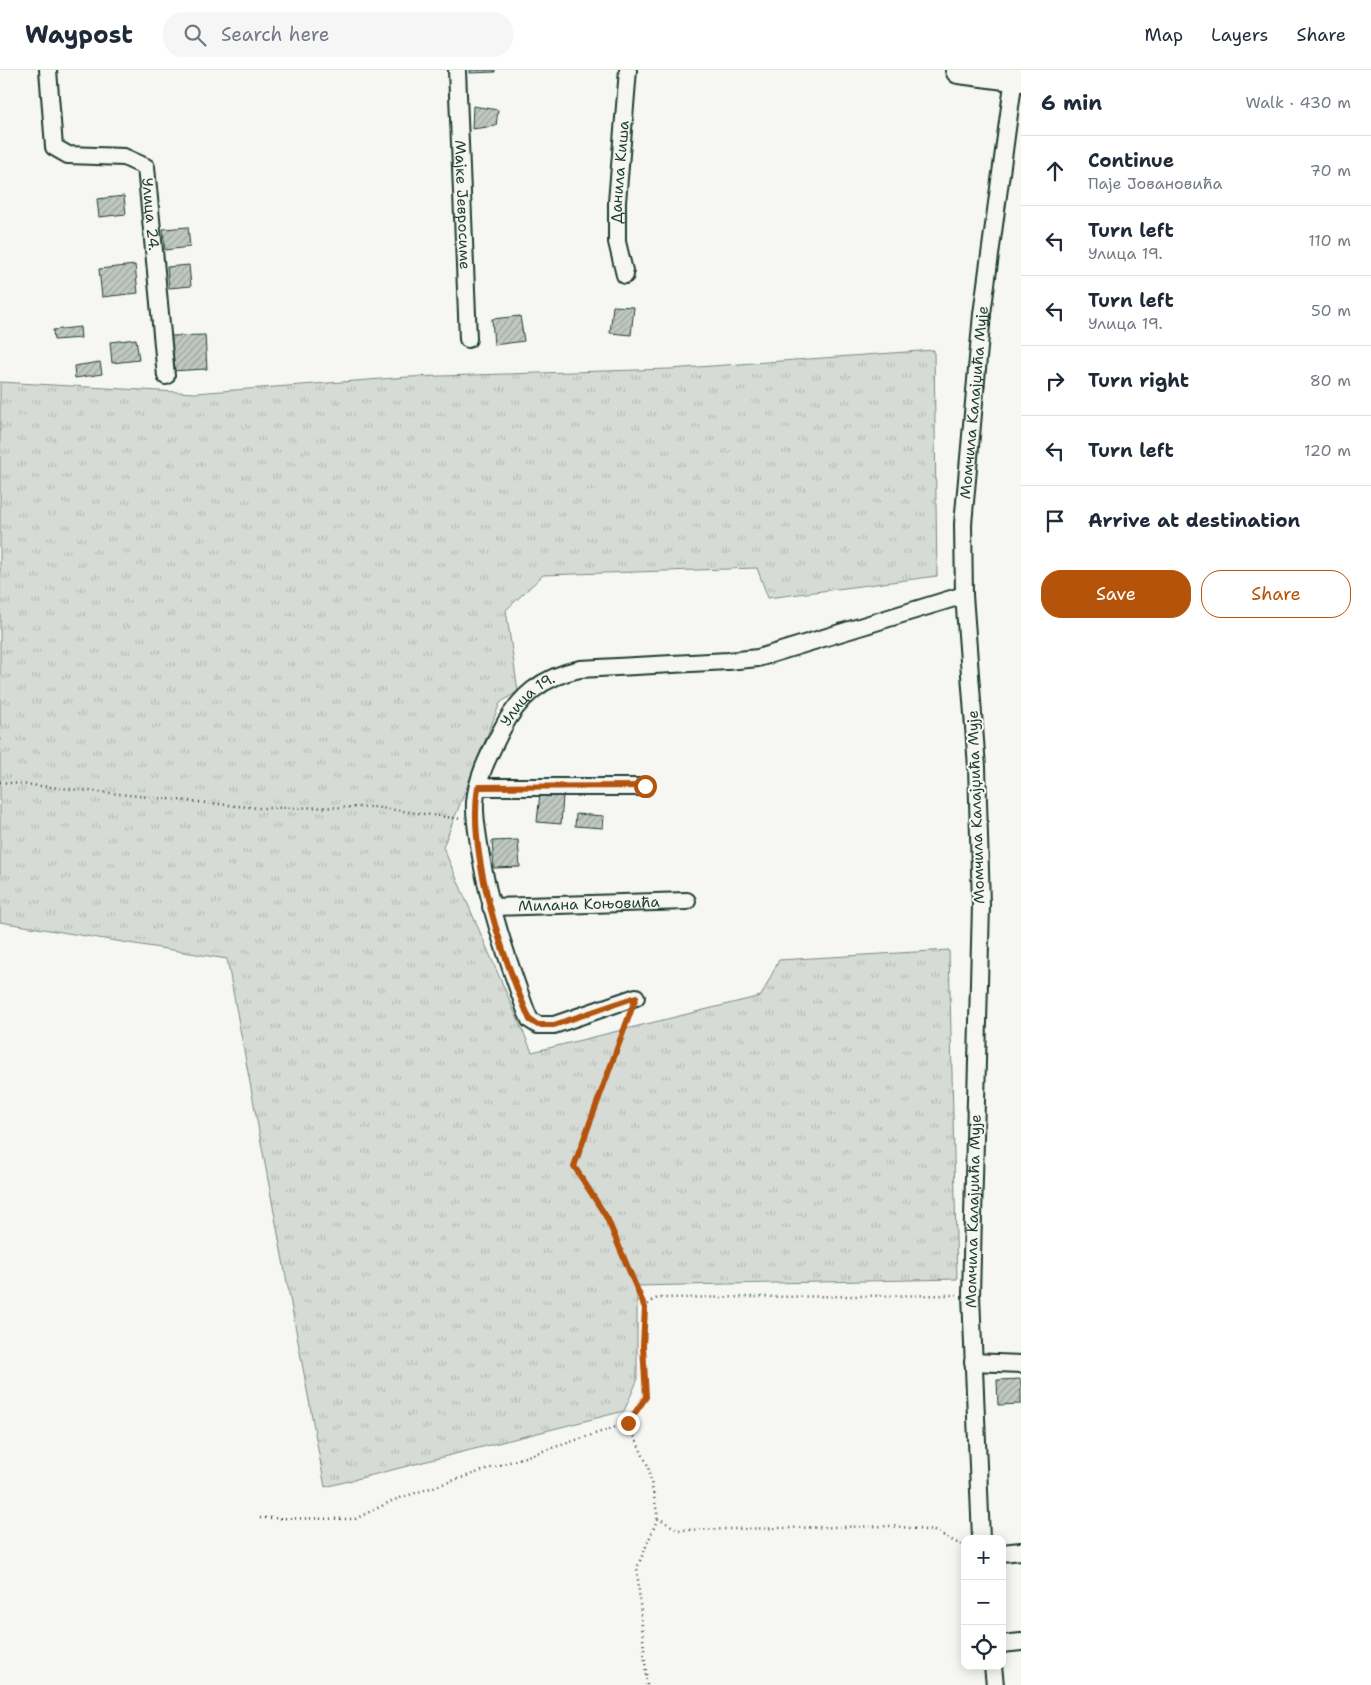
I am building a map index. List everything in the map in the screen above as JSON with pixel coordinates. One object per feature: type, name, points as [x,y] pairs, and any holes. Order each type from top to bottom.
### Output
[{"type":"main road","points":[[958,70],[1018,78]]},
{"type":"street","name":"Улица 24.","points":[[48,70],[54,147],[68,155],[124,157],[146,167],[166,376]]},
{"type":"street","name":"Мајке Јевросиме","points":[[457,70],[468,339]]},
{"type":"street","name":"Данила Киша","points":[[625,275],[618,242],[617,202],[628,70]]},
{"type":"street","name":"Момчила Калајџића Мује","points":[[981,1535],[972,1295],[981,905],[977,767],[964,595],[963,524],[981,333],[1018,78]]},
{"type":"street","name":"Улица 19.","points":[[636,997],[554,1025],[538,1025],[530,1020],[499,935],[491,906],[476,821],[475,804],[478,787],[490,752],[509,714],[532,689],[550,678],[580,669],[728,662],[758,658],[964,595]]},
{"type":"street","points":[[478,787],[645,786]]},
{"type":"street","name":"Милана Коњовића","points":[[491,906],[687,901]]},
{"type":"street","points":[[973,1362],[1021,1364]]},
{"type":"street","points":[[1006,1553],[1021,1551]]},
{"type":"street","points":[[1006,1644],[1021,1642]]},
{"type":"street","points":[[993,1670],[995,1685]]},
{"type":"path","points":[[0,782],[258,808],[373,807],[476,821]]},
{"type":"path","points":[[260,1518],[356,1519],[394,1500],[628,1423],[646,1397],[643,1346],[645,1308],[607,1218],[574,1166],[636,997]]},
{"type":"path","points":[[645,1308],[651,1301],[658,1298],[972,1295]]},
{"type":"path","points":[[628,1423],[648,1466],[658,1518],[637,1568],[647,1685]]},
{"type":"path","points":[[658,1518],[678,1530],[893,1526],[934,1531],[961,1545]]},
{"type":"green space","points":[[934,350],[937,576],[768,598],[757,568],[543,575],[506,610],[518,691],[500,703],[443,847],[532,1052],[761,996],[779,960],[949,950],[957,1279],[637,1286],[637,1381],[624,1411],[325,1487],[227,959],[0,922],[0,382],[195,393],[408,377],[670,369]]},
{"type":"building","points":[[470,70],[495,70],[495,72],[470,73]]},
{"type":"building","points":[[473,106],[498,110],[496,126],[472,129]]},
{"type":"building","points":[[124,196],[126,214],[99,217],[97,199]]},
{"type":"building","points":[[188,227],[190,247],[165,250],[163,229]]},
{"type":"building","points":[[135,265],[138,293],[102,297],[99,269]]},
{"type":"building","points":[[189,265],[191,286],[169,288],[167,267]]},
{"type":"building","points":[[613,306],[634,307],[631,335],[610,333]]},
{"type":"building","points":[[520,316],[524,341],[494,345],[492,319]]},
{"type":"building","points":[[80,327],[81,338],[54,340],[53,330]]},
{"type":"building","points":[[205,335],[207,369],[171,371],[170,336]]},
{"type":"building","points":[[136,339],[139,360],[112,363],[110,342]]},
{"type":"building","points":[[100,362],[102,374],[75,378],[74,366]]},
{"type":"building","points":[[540,793],[563,796],[561,824],[537,822]]},
{"type":"building","points":[[576,814],[604,816],[603,828],[575,826]]},
{"type":"building","points":[[518,840],[520,867],[494,868],[492,841]]},
{"type":"building","points":[[1021,1379],[1021,1404],[998,1405],[997,1380]]},
{"type":"route","points":[[628,1423],[646,1397],[643,1346],[645,1308],[607,1218],[574,1166],[636,997],[554,1025],[538,1025],[530,1020],[499,935],[491,906],[478,842],[475,804],[478,787],[645,786]]}]
